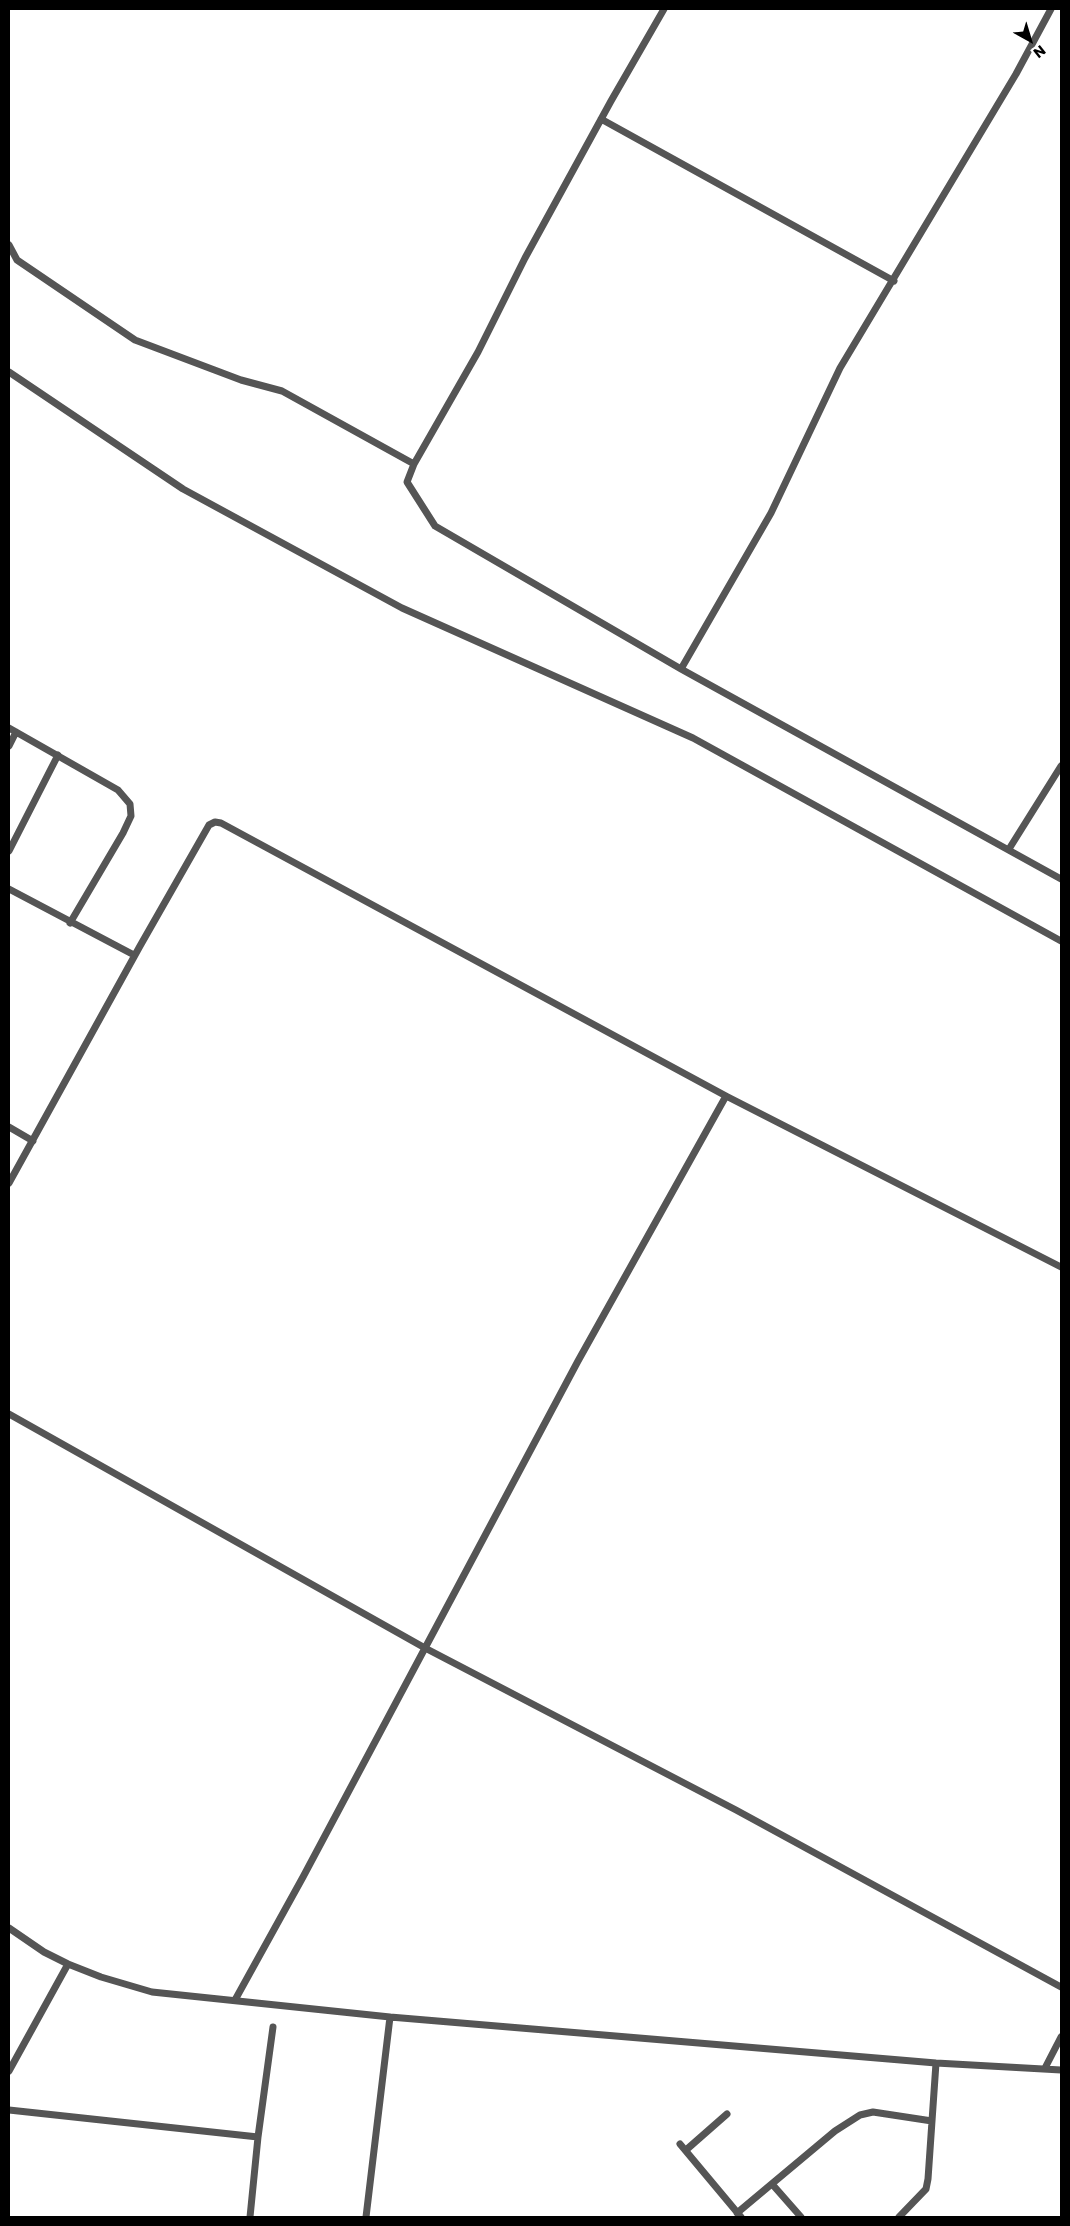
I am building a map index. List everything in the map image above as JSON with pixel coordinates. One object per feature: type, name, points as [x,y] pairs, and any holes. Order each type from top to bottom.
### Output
[{"type":"street","points":[[664,9],[525,258],[478,352],[414,464],[407,482],[435,526],[681,669],[1061,879]]},
{"type":"street","points":[[681,669],[771,513],[840,368],[894,281],[1016,74],[1051,9]]},
{"type":"street","points":[[601,119],[894,281]]},
{"type":"street","points":[[9,245],[17,260],[135,340],[241,380],[282,391],[414,464]]},
{"type":"street","points":[[9,372],[183,489],[394,604],[693,738],[1061,941]]},
{"type":"street","points":[[9,728],[118,790],[130,804],[131,816],[70,923]]},
{"type":"street","points":[[9,746],[16,732]]},
{"type":"street","points":[[9,851],[58,755]]},
{"type":"street","points":[[1009,849],[1061,766]]},
{"type":"street","points":[[9,1183],[134,955],[209,825],[215,822],[221,823],[726,1096],[1061,1267]]},
{"type":"street","points":[[9,889],[70,923],[134,955]]},
{"type":"street","points":[[235,2000],[578,1361],[726,1096]]},
{"type":"street","points":[[9,1127],[33,1141]]},
{"type":"street","points":[[9,1414],[425,1648],[736,1810],[1061,1987]]},
{"type":"street","points":[[9,1928],[44,1952],[68,1964],[102,1977],[152,1992],[390,2017],[936,2063],[1061,2070]]},
{"type":"street","points":[[9,2071],[68,1964]]},
{"type":"street","points":[[366,2217],[390,2017]]},
{"type":"street","points":[[250,2217],[258,2137],[273,2027]]},
{"type":"street","points":[[1045,2068],[1061,2037]]},
{"type":"street","points":[[899,2217],[926,2189],[936,2063]]},
{"type":"street","points":[[9,2110],[258,2137]]},
{"type":"street","points":[[680,2144],[739,2215],[772,2184],[835,2131],[860,2115],[873,2112],[932,2121]]},
{"type":"street","points":[[686,2150],[728,2114]]},
{"type":"street","points":[[772,2184],[801,2217]]}]
